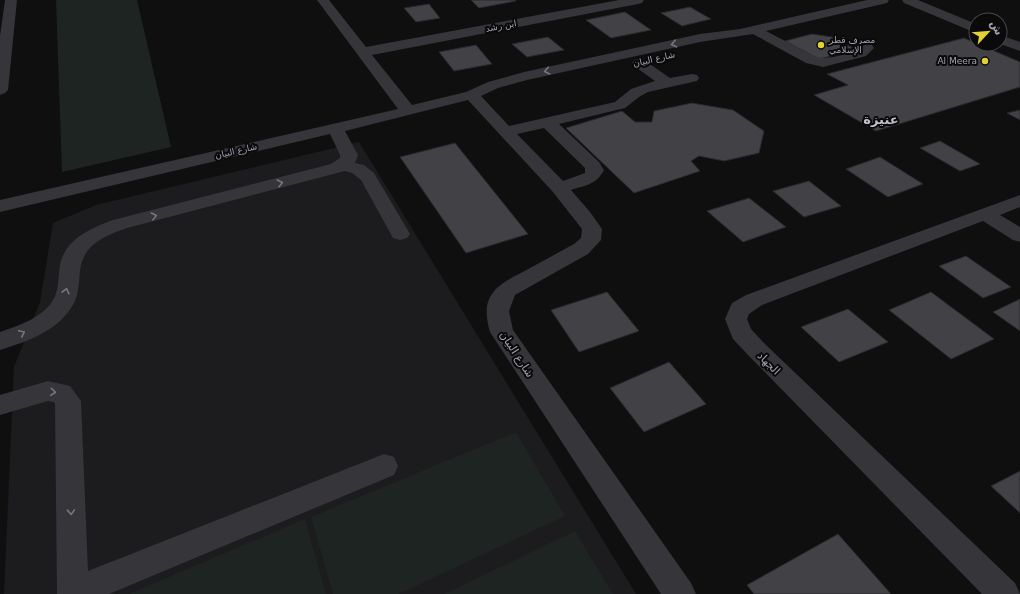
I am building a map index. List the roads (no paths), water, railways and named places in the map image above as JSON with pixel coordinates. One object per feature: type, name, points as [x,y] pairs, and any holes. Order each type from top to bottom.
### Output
[{"type":"street","points":[[0,90],[11,0]]},
{"type":"street","points":[[323,0],[408,111]]},
{"type":"street","name":"ابن رشد","points":[[364,52],[638,0]]},
{"type":"street","name":"شارع البيان","points":[[471,95],[488,95],[520,90],[639,63],[712,45],[755,30],[883,0]]},
{"type":"street","points":[[908,0],[968,26]]},
{"type":"street","points":[[755,30],[819,63],[861,54],[867,48]]},
{"type":"street","points":[[740,34],[815,75]]},
{"type":"street","name":"شارع البيان","points":[[0,206],[408,111],[471,95],[493,85],[524,76],[700,38],[740,34]]},
{"type":"street","points":[[1008,42],[1020,47]]},
{"type":"street","points":[[639,63],[669,84]]},
{"type":"street","points":[[505,132],[620,105],[638,91],[692,78]]},
{"type":"street","name":"شارع البيان","points":[[471,95],[559,188],[592,229],[590,240],[581,249],[564,260],[507,290],[499,300],[497,314],[502,332],[680,594]]},
{"type":"street","points":[[547,122],[593,166],[595,170],[592,176],[588,179],[559,188]]},
{"type":"street","points":[[0,341],[19,335],[36,326],[63,303],[67,292],[72,256],[77,248],[96,234],[120,224],[344,165],[348,160],[348,155],[335,128]]},
{"type":"street","points":[[344,165],[358,169],[368,176],[400,234]]},
{"type":"street","name":"الجهاد","points":[[1004,594],[756,349],[741,333],[736,320],[740,309],[754,300],[1020,201]]},
{"type":"street","points":[[985,214],[1020,236]]},
{"type":"street","points":[[0,405],[48,391],[61,393],[68,401],[73,593],[384,466]]},
{"type":"place","name":"مصرف قطر الإسلامي","points":[[821,45]]},
{"type":"place","name":"Al Meera","points":[[985,61]]},
{"type":"district","name":"عنيزة","points":[[881,119]]}]
